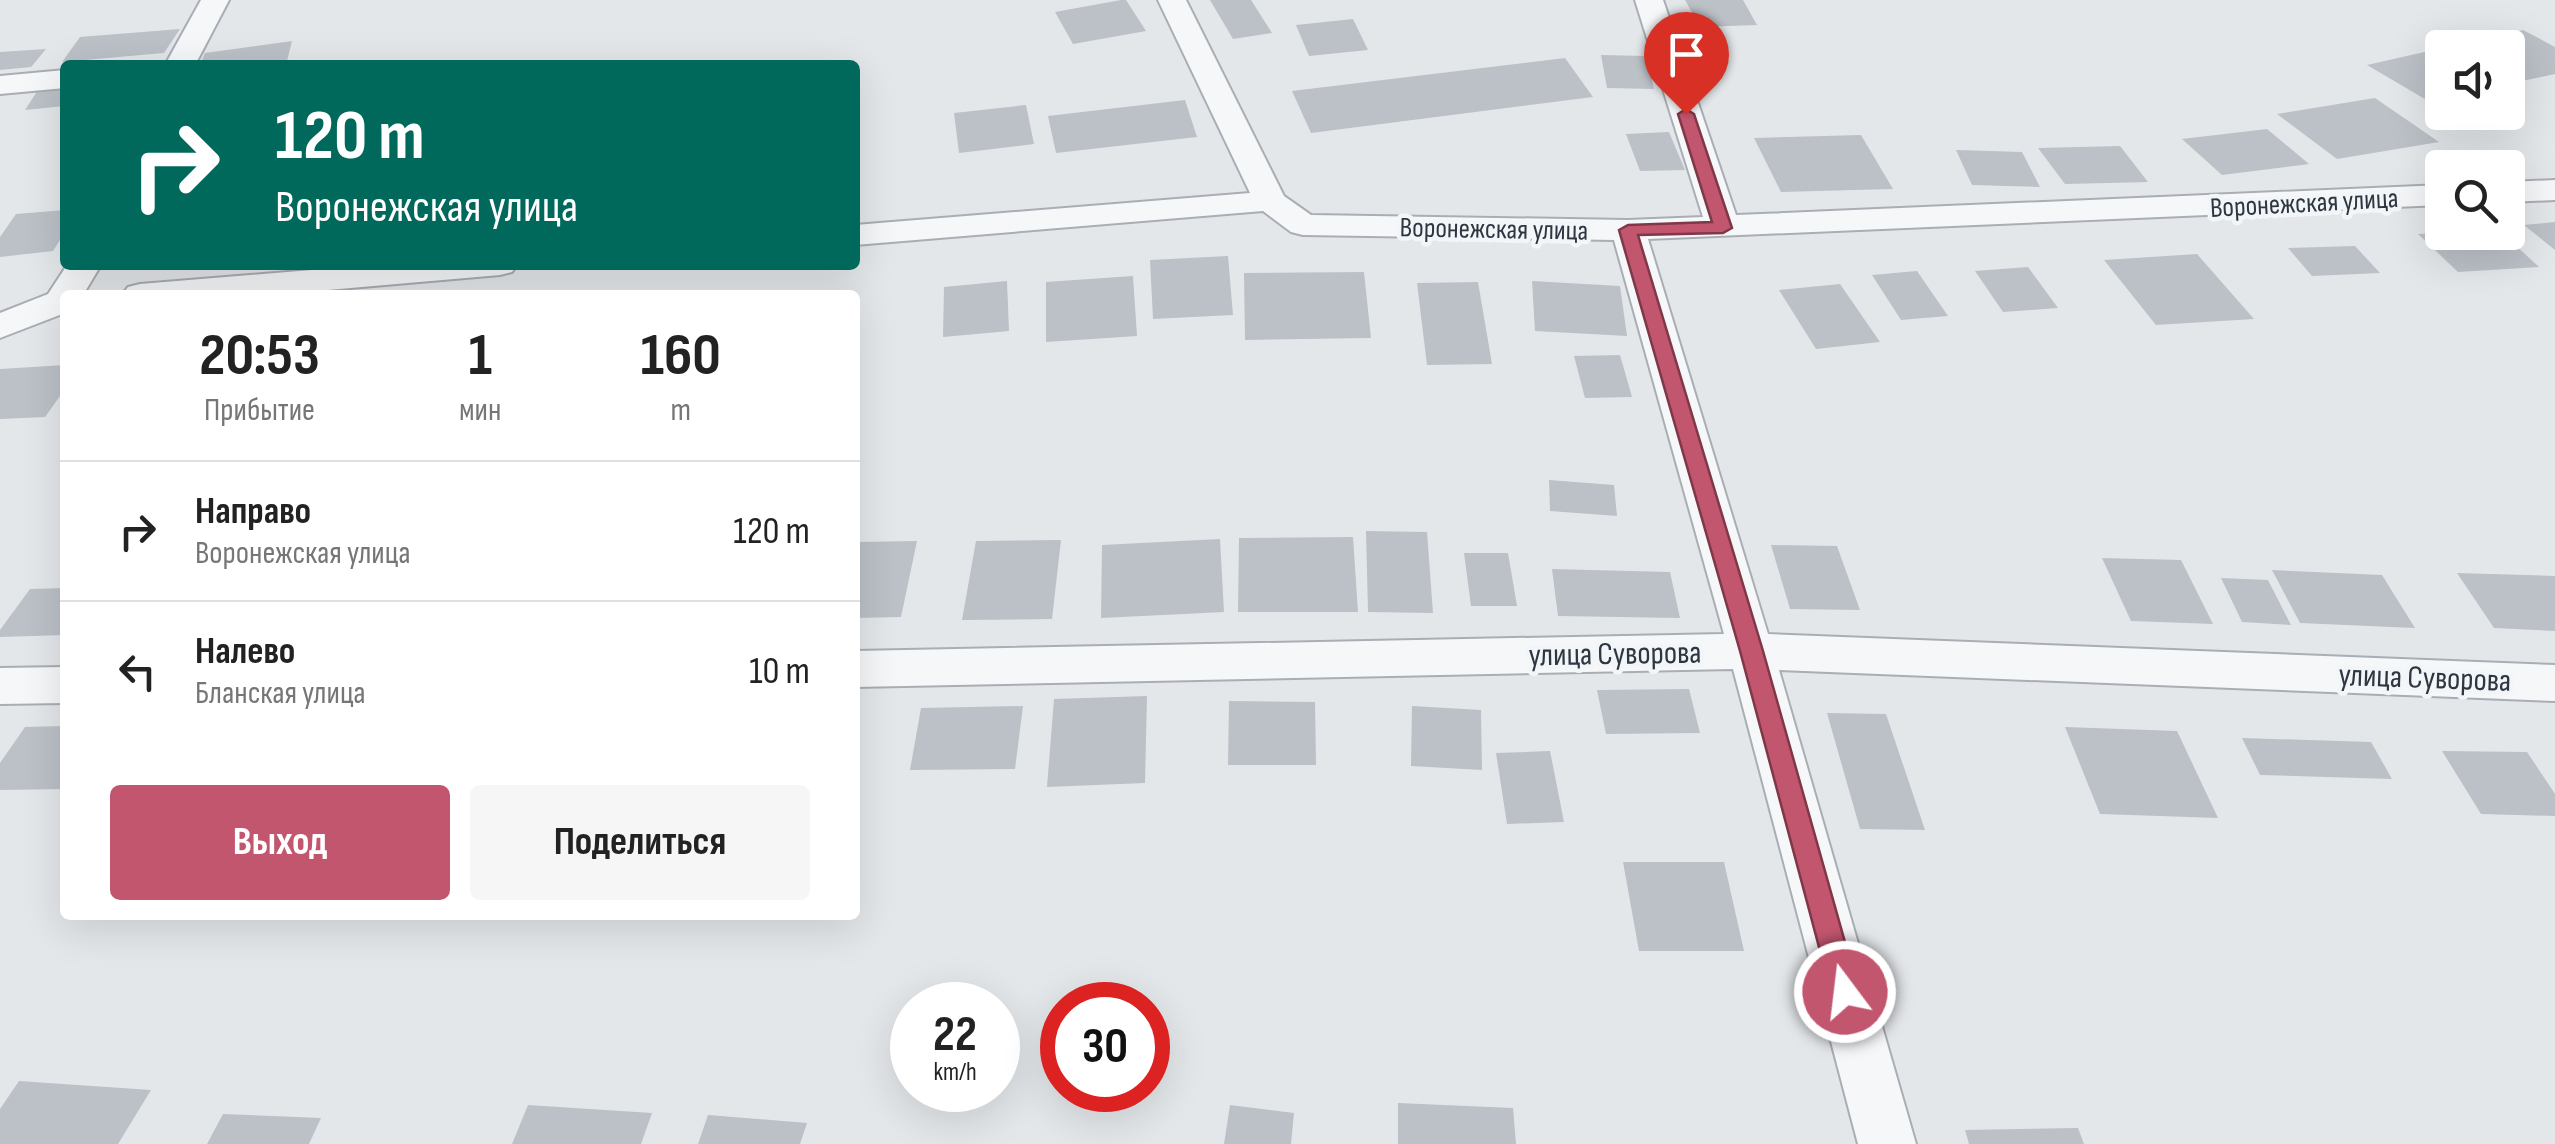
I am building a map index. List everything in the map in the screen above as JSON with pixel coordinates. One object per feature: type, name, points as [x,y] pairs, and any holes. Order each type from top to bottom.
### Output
[{"type":"street","points":[[183,60],[215,0]]},
{"type":"street","points":[[860,236],[1270,201],[1172,0]]},
{"type":"street","points":[[1648,0],[1723,228]]},
{"type":"street","points":[[0,85],[60,79]]},
{"type":"street","points":[[2525,191],[2555,190]]},
{"type":"street","name":"Воронежская улица","points":[[1270,201],[1302,225],[1628,230],[2425,196]]},
{"type":"street","points":[[1628,230],[1752,651],[1887,1144]]},
{"type":"street","points":[[200,290],[440,270]]},
{"type":"street","points":[[0,307],[60,301]]},
{"type":"street","points":[[0,326],[60,302]]},
{"type":"street","name":"улица Суворова","points":[[860,669],[1752,651],[2555,682]]},
{"type":"street","points":[[0,686],[60,685]]},
{"type":"building","points":[[1126,0],[1146,31],[1073,44],[1055,12]]},
{"type":"building","points":[[1210,0],[1251,0],[1272,33],[1233,39]]},
{"type":"building","points":[[1685,0],[1743,0],[1757,25],[1700,27]]},
{"type":"building","points":[[1353,19],[1368,50],[1309,56],[1296,25]]},
{"type":"building","points":[[180,29],[164,53],[63,60],[80,37]]},
{"type":"building","points":[[2525,31],[2555,47],[2555,74],[2525,80]]},
{"type":"building","points":[[292,41],[287,60],[202,60],[205,53]]},
{"type":"building","points":[[46,49],[31,67],[0,70],[0,52]]},
{"type":"building","points":[[2425,52],[2425,99],[2367,65]]},
{"type":"building","points":[[1601,55],[1647,56],[1654,89],[1607,88]]},
{"type":"building","points":[[1565,58],[1593,97],[1311,133],[1292,91]]},
{"type":"building","points":[[60,88],[60,106],[25,110],[38,90]]},
{"type":"building","points":[[2375,98],[2439,142],[2337,159],[2277,114]]},
{"type":"building","points":[[1185,100],[1197,137],[1056,153],[1048,116]]},
{"type":"building","points":[[1026,105],[1034,144],[959,153],[954,113]]},
{"type":"building","points":[[2267,129],[2309,164],[2222,175],[2182,139]]},
{"type":"building","points":[[1669,132],[1685,170],[1640,171],[1626,134]]},
{"type":"building","points":[[1861,135],[1893,189],[1781,192],[1754,138]]},
{"type":"building","points":[[2120,146],[2148,182],[2065,184],[2038,148]]},
{"type":"building","points":[[1956,150],[2022,152],[2040,187],[1972,185]]},
{"type":"building","points":[[60,210],[60,240],[53,251],[0,257],[0,237],[16,214]]},
{"type":"building","points":[[2555,222],[2555,250],[2525,226]]},
{"type":"building","points":[[2355,246],[2380,273],[2312,276],[2288,248]]},
{"type":"building","points":[[2435,250],[2521,250],[2539,267],[2458,272]]},
{"type":"building","points":[[2197,254],[2254,319],[2156,325],[2104,260]]},
{"type":"building","points":[[1228,256],[1233,315],[1153,319],[1150,260]]},
{"type":"building","points":[[2028,267],[2058,308],[2003,312],[1975,271]]},
{"type":"building","points":[[1917,271],[1948,316],[1901,320],[1872,275]]},
{"type":"building","points":[[1364,272],[1371,338],[1245,340],[1244,273]]},
{"type":"building","points":[[1133,276],[1137,336],[1046,342],[1046,282]]},
{"type":"building","points":[[1007,281],[1009,331],[943,337],[944,287]]},
{"type":"building","points":[[1532,281],[1620,286],[1627,336],[1535,331]]},
{"type":"building","points":[[1478,282],[1492,364],[1427,365],[1417,283]]},
{"type":"building","points":[[1840,284],[1880,342],[1816,349],[1779,290]]},
{"type":"building","points":[[1620,355],[1632,397],[1585,398],[1574,356]]},
{"type":"building","points":[[60,365],[60,396],[45,417],[0,419],[0,369]]},
{"type":"building","points":[[1549,480],[1614,485],[1617,516],[1550,511]]},
{"type":"building","points":[[1366,531],[1427,532],[1433,613],[1368,612]]},
{"type":"building","points":[[1353,537],[1358,612],[1238,612],[1239,538]]},
{"type":"building","points":[[1220,539],[1224,612],[1101,618],[1102,545]]},
{"type":"building","points":[[1061,540],[1052,619],[962,620],[976,541]]},
{"type":"building","points":[[917,541],[901,617],[860,618],[860,542]]},
{"type":"building","points":[[1771,545],[1837,546],[1860,610],[1790,609]]},
{"type":"building","points":[[1464,553],[1508,553],[1517,606],[1471,606]]},
{"type":"building","points":[[2102,558],[2181,560],[2213,624],[2131,621]]},
{"type":"building","points":[[1552,569],[1670,572],[1680,618],[1558,616]]},
{"type":"building","points":[[2272,570],[2382,575],[2415,628],[2300,623]]},
{"type":"building","points":[[2457,573],[2555,576],[2555,631],[2494,628]]},
{"type":"building","points":[[2221,578],[2268,580],[2291,625],[2242,622]]},
{"type":"building","points":[[60,588],[60,635],[0,637],[0,630],[30,589]]},
{"type":"building","points":[[1689,689],[1700,733],[1606,734],[1597,690]]},
{"type":"building","points":[[1147,696],[1145,783],[1047,787],[1054,699]]},
{"type":"building","points":[[1229,701],[1315,702],[1316,765],[1228,765]]},
{"type":"building","points":[[1023,706],[1015,769],[910,770],[921,708]]},
{"type":"building","points":[[1412,706],[1481,710],[1482,770],[1411,766]]},
{"type":"building","points":[[1827,713],[1886,714],[1925,830],[1860,829]]},
{"type":"building","points":[[60,726],[60,789],[0,790],[0,763],[25,727]]},
{"type":"building","points":[[2065,727],[2177,731],[2218,818],[2100,814]]},
{"type":"building","points":[[2242,738],[2371,742],[2392,779],[2260,775]]},
{"type":"building","points":[[1550,751],[1564,822],[1507,824],[1496,753]]},
{"type":"building","points":[[2442,751],[2527,752],[2555,794],[2555,816],[2481,814]]},
{"type":"building","points":[[1623,862],[1724,862],[1744,951],[1639,951]]},
{"type":"building","points":[[19,1081],[151,1090],[118,1144],[0,1144],[0,1109]]},
{"type":"building","points":[[1398,1103],[1513,1108],[1516,1144],[1398,1144]]},
{"type":"building","points":[[528,1105],[652,1113],[641,1144],[512,1144]]},
{"type":"building","points":[[1230,1105],[1294,1113],[1291,1144],[1224,1144]]},
{"type":"building","points":[[223,1114],[321,1118],[309,1144],[207,1144]]},
{"type":"building","points":[[708,1115],[807,1123],[800,1144],[698,1144]]},
{"type":"building","points":[[2078,1128],[2084,1144],[1969,1144],[1965,1130]]},
{"type":"route","points":[[1686,114],[1723,228],[1628,230],[1752,651],[1845,992]]}]
